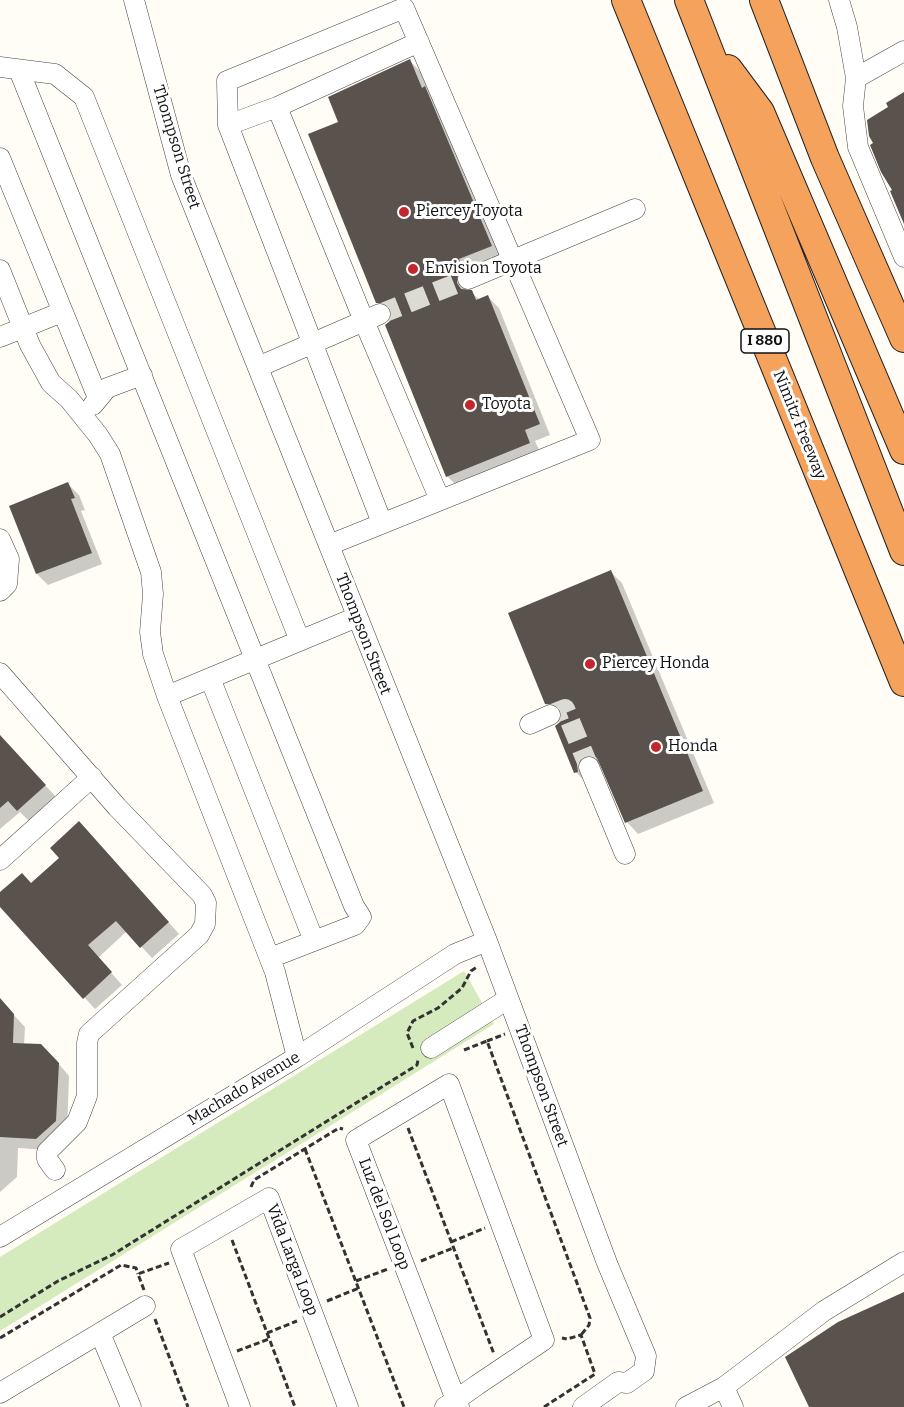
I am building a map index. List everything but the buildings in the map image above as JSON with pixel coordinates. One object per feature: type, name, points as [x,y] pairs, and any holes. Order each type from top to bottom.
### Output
[{"type":"highway","name":"Nimitz Freeway","points":[[626,0],[904,682]]},
{"type":"highway","points":[[689,0],[904,551]]},
{"type":"highway","points":[[764,0],[825,158],[904,338]]},
{"type":"highway","points":[[706,40],[760,112],[904,450]]},
{"type":"street","name":"Thompson Street","points":[[134,0],[181,175],[490,950],[645,1363],[627,1383]]},
{"type":"street","points":[[839,0],[847,27],[856,78],[853,106],[858,147],[904,257]]},
{"type":"street","points":[[329,545],[590,440],[404,8],[227,81],[228,125],[382,523]]},
{"type":"street","points":[[228,125],[277,107],[419,42]]},
{"type":"street","points":[[856,78],[904,51]]},
{"type":"street","points":[[10,68],[142,375],[354,906],[361,917],[355,925],[270,958]]},
{"type":"street","points":[[10,68],[55,74],[84,97],[300,641]]},
{"type":"street","points":[[277,107],[372,318],[440,500]]},
{"type":"street","points":[[0,158],[98,398]]},
{"type":"street","points":[[468,279],[634,209]]},
{"type":"street","points":[[0,270],[30,345],[51,383],[69,399],[110,454],[151,572],[153,594],[150,632],[153,654],[167,696],[270,958],[297,1057]]},
{"type":"street","points":[[0,337],[62,312]]},
{"type":"street","points":[[258,367],[372,318]]},
{"type":"street","points":[[84,418],[107,388],[142,375]]},
{"type":"street","points":[[0,539],[9,559],[7,584],[0,591]]},
{"type":"street","points":[[167,696],[357,617]]},
{"type":"street","points":[[0,673],[117,807],[202,895],[206,903],[205,924],[193,941],[89,1034],[87,1096],[77,1122],[47,1152],[47,1159],[55,1170]]},
{"type":"street","points":[[210,678],[314,941]]},
{"type":"street","points":[[530,724],[550,715]]},
{"type":"street","points":[[589,767],[626,854]]},
{"type":"street","points":[[0,860],[92,777]]},
{"type":"street","name":"Machado Avenue","points":[[0,1237],[297,1057],[455,954],[490,950]]},
{"type":"street","points":[[432,1048],[508,999]]},
{"type":"street","name":"Luz del Sol Loop","points":[[454,1405],[356,1140],[449,1084],[543,1338]]},
{"type":"street","name":"Vida Larga Loop","points":[[184,1257],[181,1248],[269,1198],[348,1407]]},
{"type":"street","points":[[184,1257],[240,1407]]},
{"type":"street","points":[[686,1407],[724,1387],[824,1311],[904,1262]]},
{"type":"street","points":[[0,1393],[148,1305]]},
{"type":"street","points":[[100,1333],[131,1407]]},
{"type":"street","points":[[454,1405],[543,1338]]},
{"type":"street","points":[[583,1407],[618,1382],[627,1383],[627,1392],[606,1407]]},
{"type":"street","points":[[724,1387],[733,1407]]},
{"type":"path","points":[[0,1317],[58,1281],[112,1255],[417,1065],[419,1062],[407,1033],[413,1021],[438,1008],[462,988],[471,971],[490,950]]},
{"type":"path","points":[[461,1051],[487,1041],[590,1318],[589,1325],[581,1335],[567,1339],[543,1338]]},
{"type":"path","points":[[402,1113],[500,1370]]},
{"type":"path","points":[[255,1206],[251,1188],[254,1180],[339,1128],[368,1134]]},
{"type":"path","points":[[305,1149],[404,1407]]},
{"type":"path","points":[[451,1242],[500,1222]]},
{"type":"path","points":[[225,1223],[295,1407]]},
{"type":"path","points":[[356,1281],[453,1248]]},
{"type":"path","points":[[138,1274],[184,1257]]},
{"type":"path","points":[[0,1338],[121,1264],[135,1268],[188,1407]]},
{"type":"path","points":[[267,1333],[358,1288]]},
{"type":"path","points":[[544,1407],[595,1374],[581,1335]]},
{"type":"path","points":[[222,1357],[269,1339]]},
{"type":"green space","points":[[464,971],[494,1024],[0,1331],[0,1257]]},
{"type":"tunnel","points":[[380,314],[468,279]]},
{"type":"tunnel","points":[[550,715],[565,709],[589,767]]},
{"type":"place","name":"Piercey Toyota","points":[[404,212]]},
{"type":"place","name":"Envision Toyota","points":[[413,269]]},
{"type":"place","name":"Toyota","points":[[470,405]]},
{"type":"place","name":"Piercey Honda","points":[[590,664]]},
{"type":"place","name":"Honda","points":[[656,747]]}]
